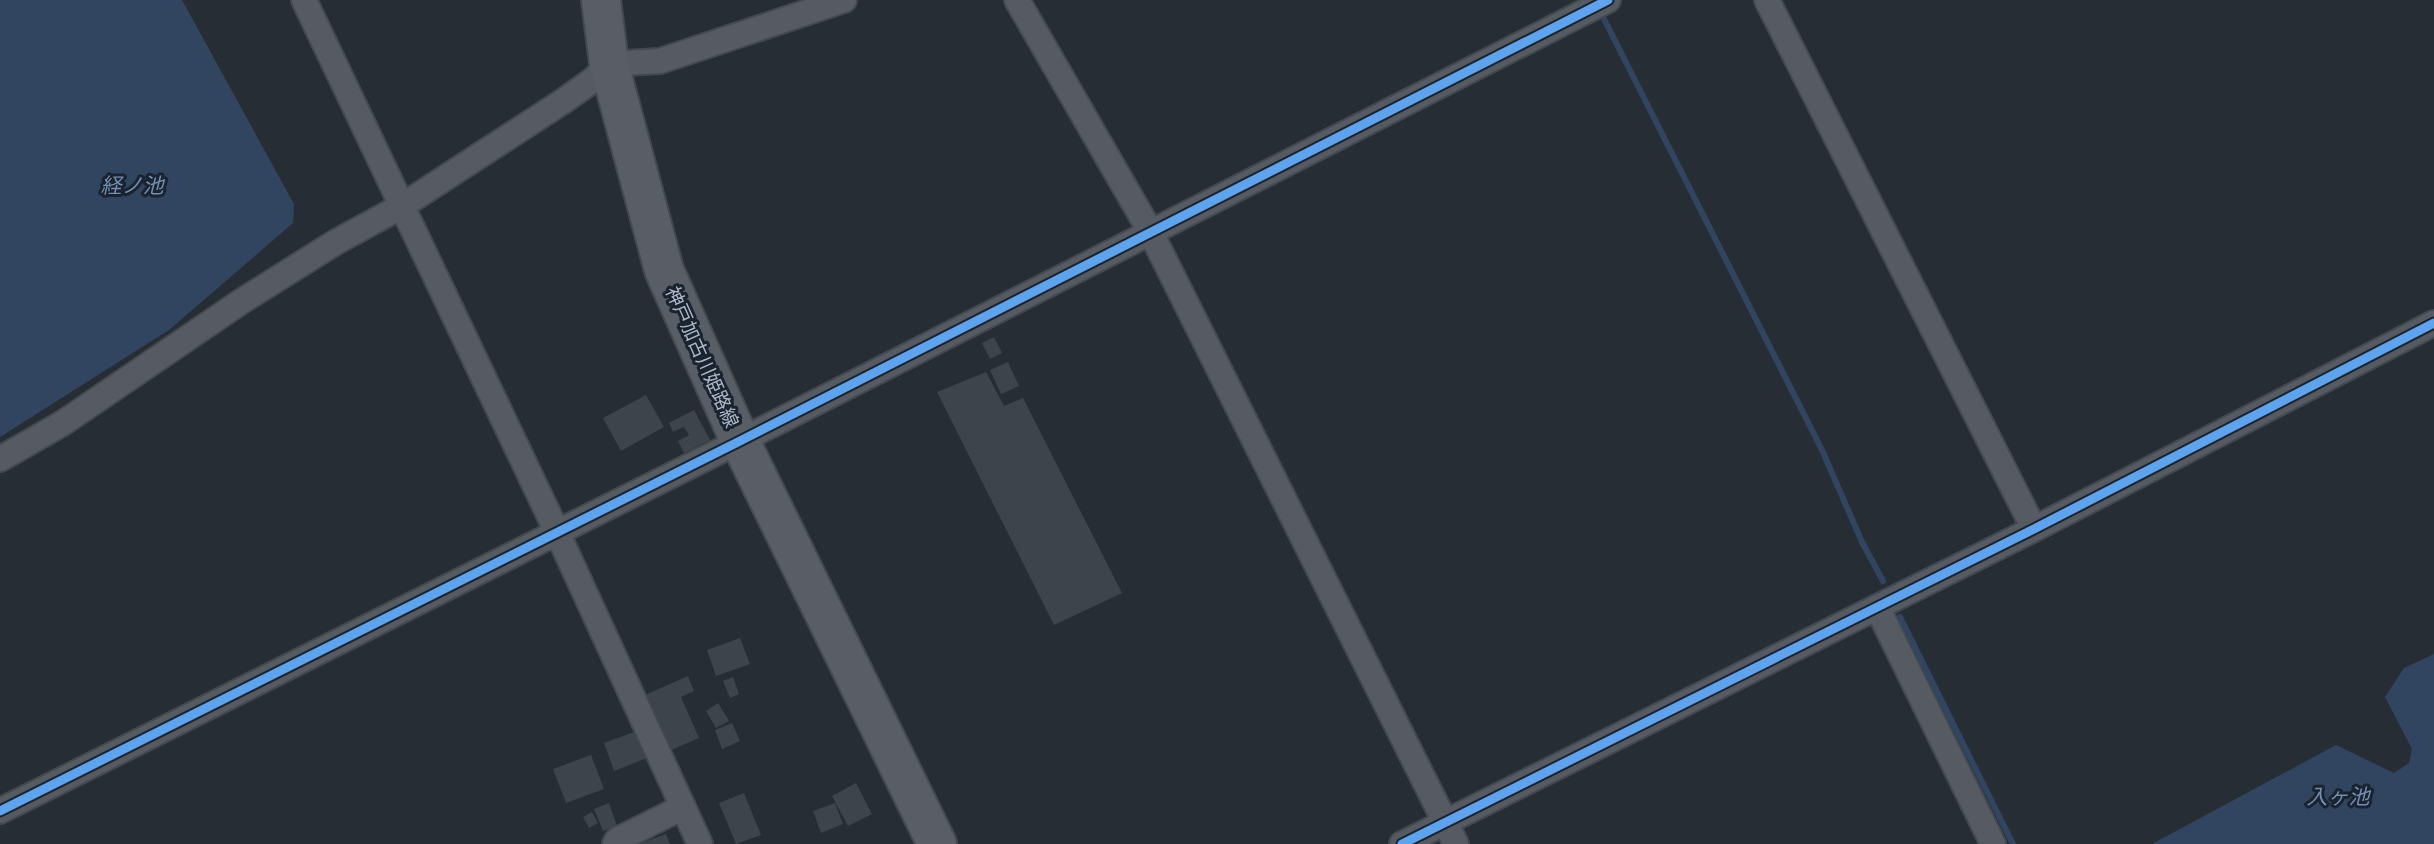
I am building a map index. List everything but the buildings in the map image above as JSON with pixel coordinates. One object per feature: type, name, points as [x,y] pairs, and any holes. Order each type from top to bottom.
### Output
[{"type":"main road","name":"神戸加古川姫路線","points":[[601,0],[608,64],[664,270],[740,441],[937,844]]},
{"type":"street","points":[[304,0],[700,844]]},
{"type":"street","points":[[0,459],[63,423],[242,301],[336,242],[402,206],[562,102],[593,80],[608,64],[660,61],[844,0]]},
{"type":"street","points":[[1017,0],[1150,231],[1451,833]]},
{"type":"street","points":[[0,811],[740,441],[1608,0]]},
{"type":"street","points":[[1767,0],[2034,529]]},
{"type":"street","points":[[1402,844],[1451,833],[1877,607],[2434,323]]},
{"type":"street","points":[[1877,607],[1993,844]]},
{"type":"street","points":[[615,844],[683,807]]},
{"type":"water","name":"経ノ池","points":[[0,0],[182,0],[294,204],[293,223],[169,330],[0,437]]},
{"type":"water","name":"入ヶ池","points":[[2434,654],[2434,844],[2152,844],[2336,745],[2394,773],[2409,763],[2412,749],[2385,697],[2404,668]]},
{"type":"waterway","points":[[1600,11],[1822,450],[1862,542],[1883,581]]},
{"type":"waterway","points":[[1900,617],[2013,844]]},
{"type":"cycle path","points":[[0,811],[740,441],[1608,0]]},
{"type":"cycle path","points":[[1402,844],[2034,529],[2434,323]]}]
